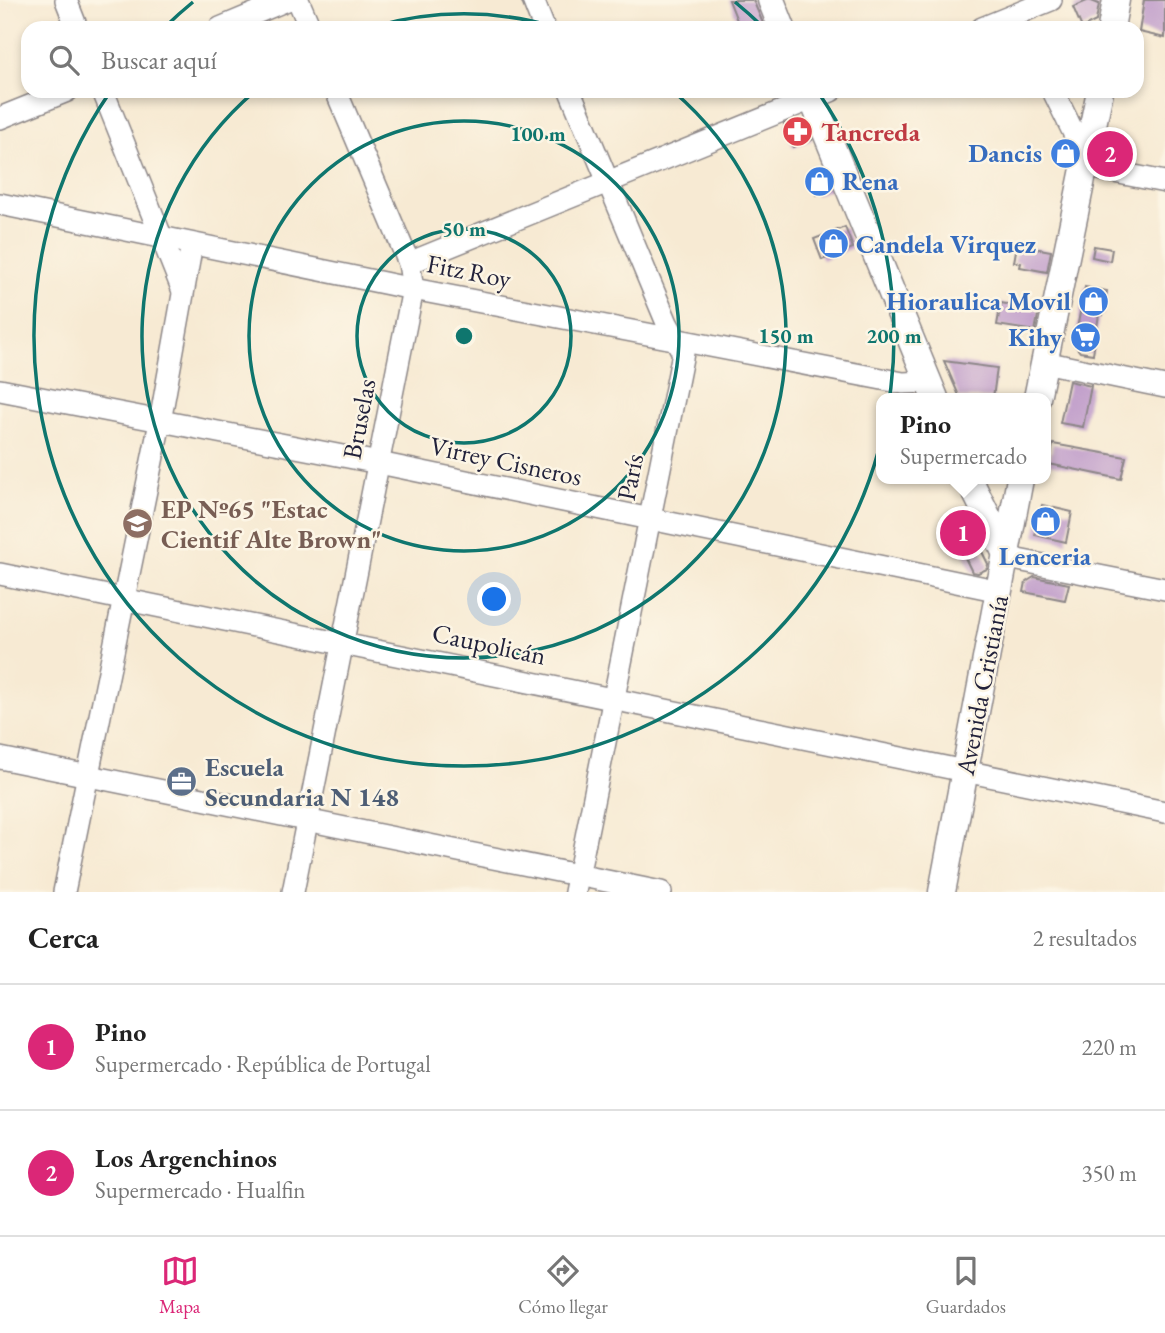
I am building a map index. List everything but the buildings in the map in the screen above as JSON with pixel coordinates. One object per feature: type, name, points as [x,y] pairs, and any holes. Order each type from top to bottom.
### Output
[{"type":"main road","points":[[771,0],[779,21]]},
{"type":"main road","points":[[1112,21],[1116,0]]},
{"type":"main road","points":[[819,98],[932,390]]},
{"type":"main road","points":[[1038,393],[1099,98]]},
{"type":"main road","points":[[971,484],[1006,554]]},
{"type":"main road","name":"Avenida Cristianía","points":[[942,892],[1019,484]]},
{"type":"street","points":[[66,0],[74,21]]},
{"type":"street","points":[[237,21],[287,0]]},
{"type":"street","points":[[298,0],[307,21]]},
{"type":"street","points":[[533,0],[541,21]]},
{"type":"street","points":[[1000,21],[1051,0]]},
{"type":"street","points":[[0,118],[50,98]]},
{"type":"street","points":[[106,98],[183,291]]},
{"type":"street","name":"Bruselas","points":[[293,892],[345,642],[413,289],[409,263],[339,98]]},
{"type":"street","name":"París","points":[[573,98],[682,353],[576,883]]},
{"type":"street","points":[[409,263],[608,183],[808,98]]},
{"type":"street","points":[[1056,98],[1087,160],[1099,169],[1165,182]]},
{"type":"street","name":"Fitz Roy","points":[[0,204],[413,289],[932,390]]},
{"type":"street","points":[[64,892],[160,422],[192,244]]},
{"type":"street","points":[[1044,362],[1165,387]]},
{"type":"street","name":"Virrey Cisneros","points":[[0,390],[379,463],[1000,591]]},
{"type":"street","points":[[1006,554],[1018,560],[1165,589]]},
{"type":"street","name":"Caupolicán","points":[[0,573],[1165,812]]},
{"type":"street","points":[[0,758],[307,822],[576,883],[661,892]]},
{"type":"place","name":"Tancreda","points":[[798,132]]},
{"type":"place","name":"Dancis","points":[[1065,153]]},
{"type":"place","name":"Los Argenchinos","points":[[1110,154]]},
{"type":"place","name":"Rena","points":[[819,181]]},
{"type":"place","name":"Candela Virquez","points":[[833,244]]},
{"type":"place","name":"Hioraulica Movil","points":[[1094,301]]},
{"type":"place","name":"Kihy","points":[[1085,337]]},
{"type":"place","name":"Lenceria","points":[[1045,521]]},
{"type":"place","name":"EP Nº65 \"Estac Cientif Alte Brown\"","points":[[138,524]]},
{"type":"place","name":"Pino","points":[[963,533]]},
{"type":"place","name":"Escuela Secundaria N 148","points":[[182,782]]}]
